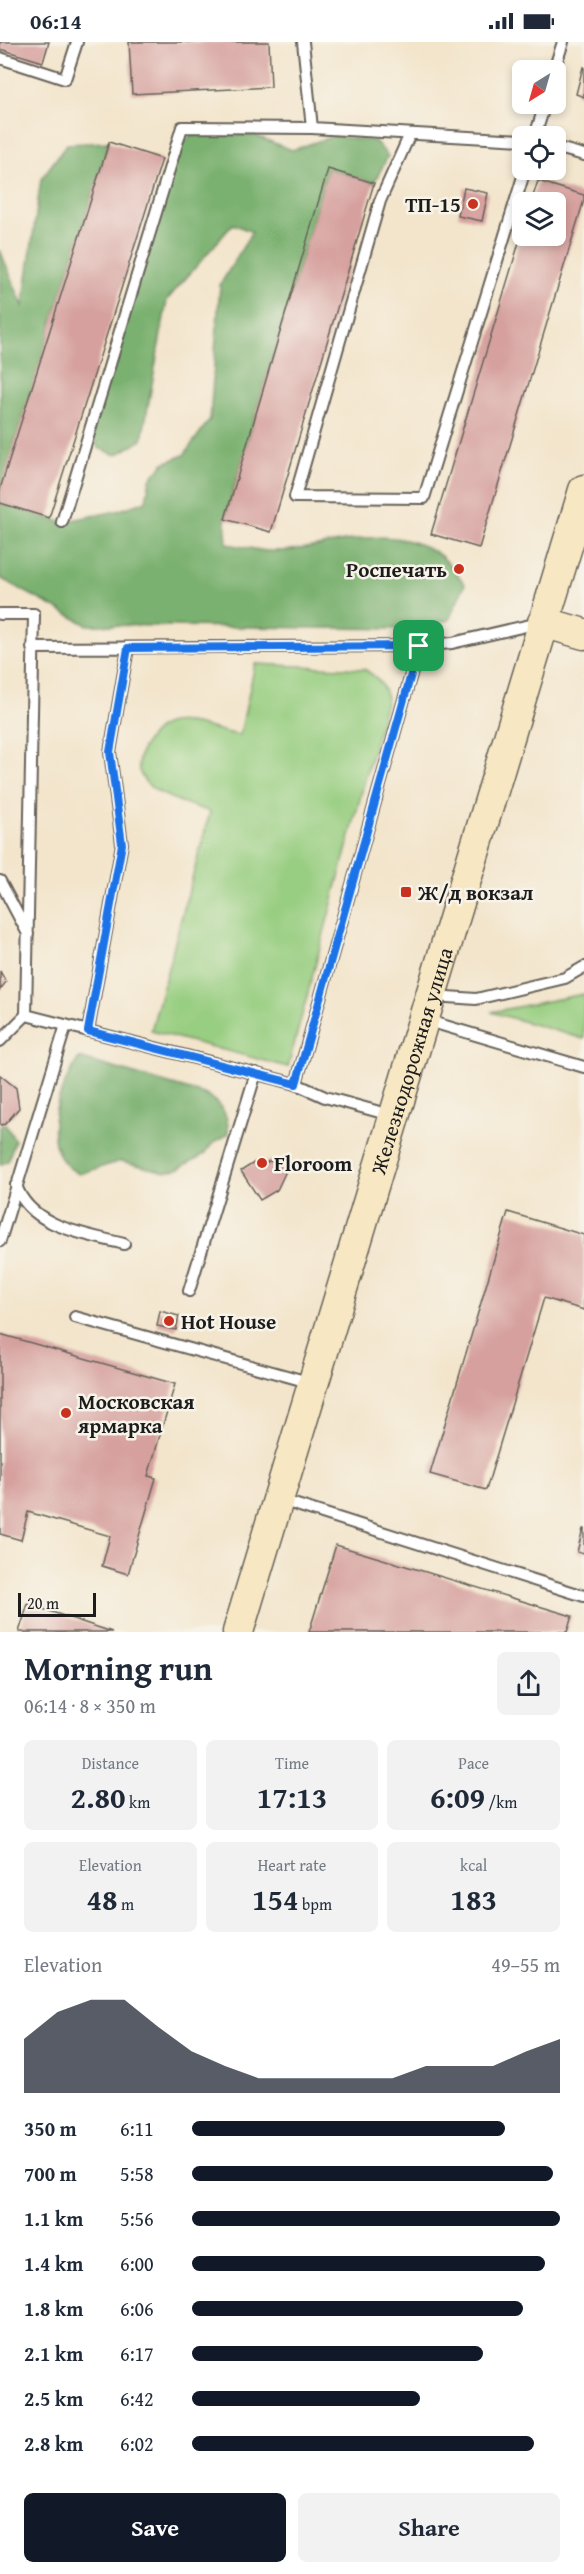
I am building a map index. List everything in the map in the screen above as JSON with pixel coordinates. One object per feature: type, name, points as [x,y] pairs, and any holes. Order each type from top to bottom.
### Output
[{"type":"main road","name":"Железнодорожная улица","points":[[238,1632],[394,1116],[429,1008],[584,490]]},
{"type":"main road","points":[[543,622],[584,634]]},
{"type":"lane","points":[[0,58],[65,79],[76,42]]},
{"type":"lane","points":[[303,42],[312,128]]},
{"type":"lane","points":[[557,60],[563,42]]},
{"type":"lane","points":[[62,522],[182,127],[312,128],[512,139]]},
{"type":"lane","points":[[410,134],[380,201],[296,497],[424,498],[522,180]]},
{"type":"lane","points":[[566,150],[584,155]]},
{"type":"lane","points":[[0,614],[34,614],[26,1015],[0,1041]]},
{"type":"lane","points":[[32,648],[419,646],[452,643],[543,622]]},
{"type":"lane","points":[[296,1084],[419,646]]},
{"type":"lane","points":[[88,1031],[122,844],[110,752],[128,648]]},
{"type":"lane","points":[[0,881],[29,934]]},
{"type":"lane","points":[[429,1008],[565,978],[584,967]]},
{"type":"lane","points":[[429,1008],[584,1067]]},
{"type":"lane","points":[[26,1015],[256,1073],[296,1084],[325,1097],[394,1116]]},
{"type":"lane","points":[[0,1241],[66,1025]]},
{"type":"lane","points":[[189,1291],[256,1073]]},
{"type":"lane","points":[[16,1185],[20,1197],[35,1212],[57,1226],[124,1244]]},
{"type":"lane","points":[[75,1317],[313,1383]]},
{"type":"lane","points":[[278,1499],[584,1596]]},
{"type":"green space","points":[[192,134],[254,135],[292,150],[333,136],[375,141],[388,156],[374,183],[328,169],[225,518],[227,544],[268,551],[290,550],[375,537],[396,538],[417,543],[442,557],[465,584],[449,620],[406,629],[87,625],[0,578],[0,503],[62,522],[117,511],[146,501],[150,479],[164,463],[184,455],[210,419],[220,285],[252,232],[233,224],[167,300],[142,440],[116,455],[98,448],[89,428],[177,149]]},
{"type":"green space","points":[[109,142],[0,489],[0,250],[23,306],[41,179],[67,144]]},
{"type":"green space","points":[[255,664],[364,669],[379,681],[387,698],[288,1067],[151,1031],[210,812],[160,793],[141,776],[138,764],[146,742],[159,728],[167,724],[195,724],[240,735]]},
{"type":"green space","points":[[584,994],[584,1039],[491,1012]]},
{"type":"green space","points":[[79,1058],[204,1094],[223,1110],[227,1120],[228,1134],[212,1144],[205,1154],[178,1169],[165,1172],[121,1161],[79,1174],[65,1164],[57,1151],[54,1120],[64,1087]]},
{"type":"green space","points":[[5,1124],[15,1140],[8,1161],[0,1165],[0,1125]]},
{"type":"building","points":[[0,42],[49,42],[43,62],[0,49]]},
{"type":"building","points":[[129,42],[269,42],[271,87],[132,94]]},
{"type":"building","points":[[584,67],[584,97],[576,94]]},
{"type":"building","points":[[109,142],[162,159],[49,518],[0,503],[0,489]]},
{"type":"building","points":[[328,169],[374,183],[271,532],[225,519]]},
{"type":"building","points":[[538,181],[584,195],[584,200],[479,548],[431,534],[518,246],[566,246],[566,192],[534,192]]},
{"type":"building","name":"ТП-15","points":[[464,188],[488,193],[482,221],[458,216]]},
{"type":"building","points":[[0,971],[6,982],[0,990]]},
{"type":"building","points":[[0,1075],[16,1088],[19,1108],[5,1124],[0,1125]]},
{"type":"building","points":[[257,1161],[262,1165],[269,1161],[276,1163],[285,1173],[277,1190],[260,1200],[241,1171]]},
{"type":"building","points":[[508,1212],[584,1235],[584,1310],[544,1298],[486,1490],[430,1474]]},
{"type":"building","points":[[160,1311],[179,1316],[176,1330],[157,1326]]},
{"type":"building","points":[[0,1334],[175,1384],[148,1476],[156,1478],[128,1574],[102,1566],[110,1536],[28,1512],[21,1540],[0,1534]]},
{"type":"building","points":[[584,1529],[584,1554],[577,1552]]},
{"type":"building","points":[[336,1545],[572,1616],[567,1632],[309,1632]]},
{"type":"building","points":[[28,1604],[112,1632],[19,1632]]},
{"type":"place","name":"ТП-15","points":[[473,204]]},
{"type":"place","name":"Роспечать","points":[[459,569]]},
{"type":"place","name":"Ж/д вокзал","points":[[406,892]]},
{"type":"place","name":"Floroom","points":[[262,1163]]},
{"type":"place","name":"Hot House","points":[[169,1321]]},
{"type":"place","name":"Московская ярмарка","points":[[66,1413]]},
{"type":"route","points":[[419,646],[296,1084],[88,1031],[122,844],[110,752],[128,648],[419,646]]}]
